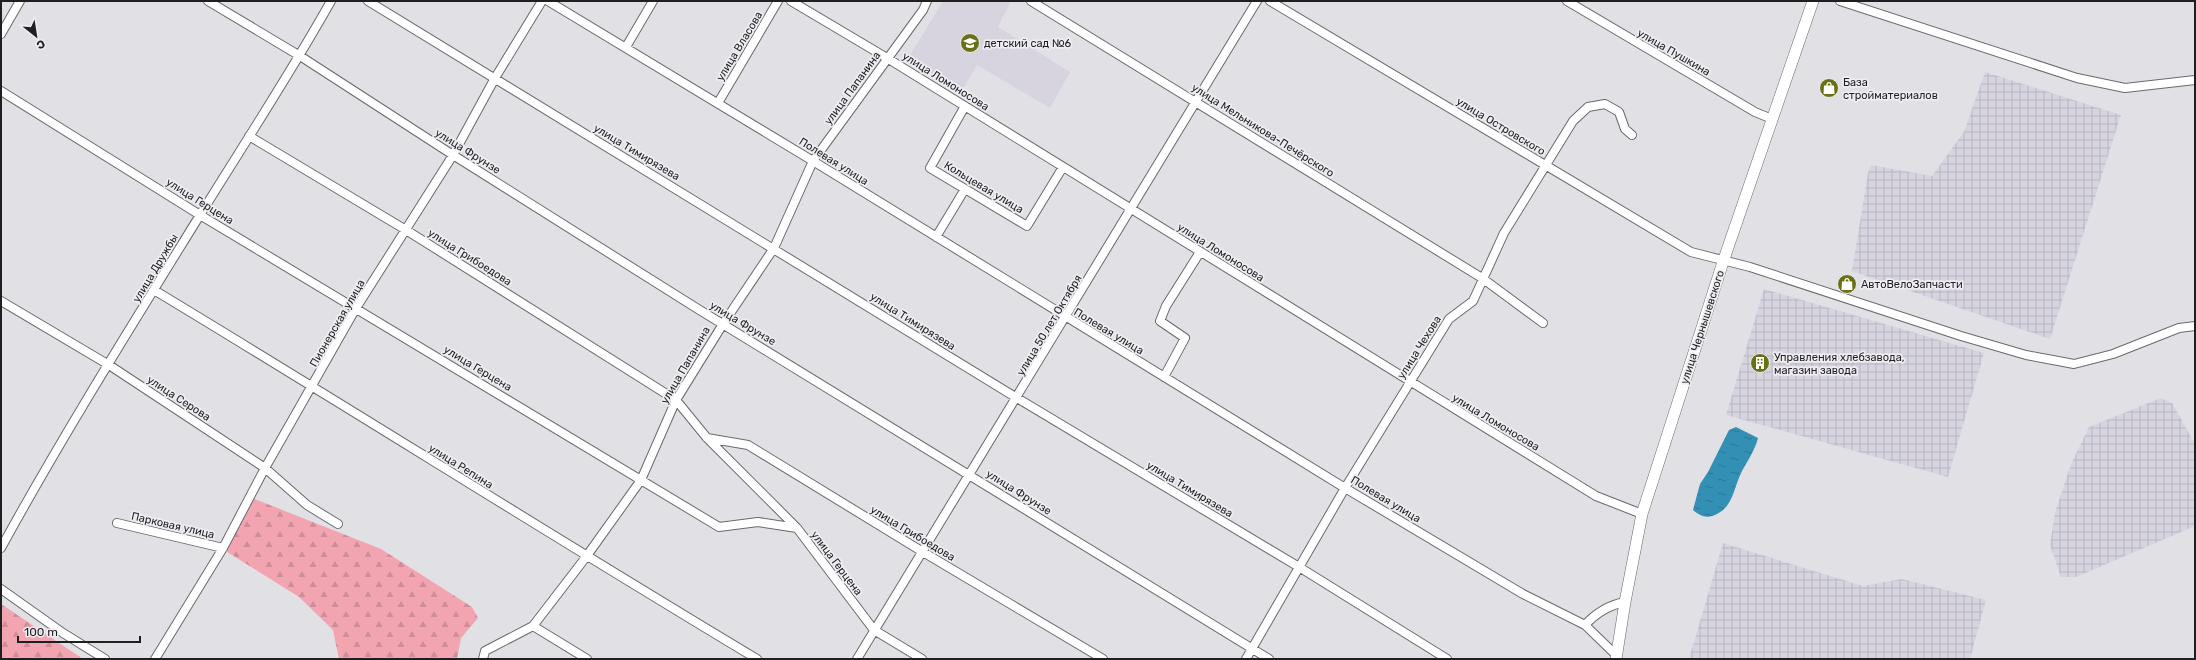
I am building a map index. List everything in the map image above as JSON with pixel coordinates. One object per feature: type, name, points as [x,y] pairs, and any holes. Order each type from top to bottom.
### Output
[{"type":"main road","name":"улица Чернышевского","points":[[1616,657],[1642,514],[1724,259],[1813,1]]},
{"type":"street","points":[[1,34],[20,1]]},
{"type":"street","name":"улица Фрунзе","points":[[208,1],[300,56],[453,156],[723,324],[1269,659]]},
{"type":"street","name":"улица Дружбы","points":[[1,548],[36,484],[200,215],[300,56],[331,1]]},
{"type":"street","name":"улица Тимирязева","points":[[368,1],[1017,398],[1299,567],[1447,659]]},
{"type":"street","name":"Пионерская улица","points":[[155,659],[223,548],[265,468],[356,308],[453,156],[495,78],[542,1]]},
{"type":"street","name":"Полевая улица","points":[[548,1],[813,161],[1066,318],[1345,488],[1523,594],[1585,625],[1616,657]]},
{"type":"street","points":[[626,47],[653,1]]},
{"type":"street","name":"улица Власова","points":[[718,103],[778,1]]},
{"type":"street","name":"улица Ломоносова","points":[[791,1],[888,58],[1596,496],[1642,514]]},
{"type":"street","name":"улица Папанина","points":[[483,659],[485,651],[533,626],[586,557],[641,480],[676,400],[723,324],[774,248],[813,161],[924,10],[927,1]]},
{"type":"street","name":"улица Мельникова-Печёрского","points":[[1031,1],[1482,278],[1543,323]]},
{"type":"street","name":"улица 50 лет Октября","points":[[857,659],[971,475],[1257,1]]},
{"type":"street","name":"улица Островского","points":[[1270,1],[1691,252],[1724,259],[1961,336],[2026,355],[2074,364],[2113,354],[2179,328],[2195,326]]},
{"type":"street","name":"улица Пушкина","points":[[1567,1],[1755,112],[1772,119]]},
{"type":"street","points":[[1840,1],[2077,78],[2125,88],[2195,80]]},
{"type":"street","name":"улица Герцена","points":[[1,91],[200,215],[719,528],[758,522],[797,528],[874,630],[922,659]]},
{"type":"street","name":"улица Чехова","points":[[1246,659],[1345,488],[1449,319],[1473,301],[1482,278],[1504,233],[1573,121],[1588,107],[1605,104],[1619,112],[1625,129],[1632,135]]},
{"type":"street","name":"Кольцевая улица","points":[[965,106],[930,168],[1027,226],[1063,167]]},
{"type":"street","name":"улица Грибоедова","points":[[249,136],[406,230],[676,400],[707,438],[797,528]]},
{"type":"street","points":[[936,237],[965,189]]},
{"type":"street","points":[[1164,377],[1185,338],[1160,321],[1166,306],[1200,252]]},
{"type":"street","name":"улица Репина","points":[[154,290],[313,386],[586,557],[757,659]]},
{"type":"street","name":"улица Серова","points":[[1,301],[109,365],[265,468],[307,505],[338,524]]},
{"type":"street","name":"улица Грибоедова","points":[[707,438],[748,444],[923,552],[1103,659]]},
{"type":"street","name":"Парковая улица","points":[[117,523],[223,548]]},
{"type":"street","points":[[1,588],[63,632],[105,659]]},
{"type":"street","points":[[1585,625],[1594,615],[1612,605],[1625,602]]},
{"type":"street","points":[[533,626],[587,659]]},
{"type":"shaded area","name":"детский сад №6","points":[[943,1],[1011,1],[998,27],[1070,72],[1050,108],[977,65],[961,92],[907,60]]},
{"type":"shaded area","points":[[1985,72],[2121,115],[2050,339],[1852,271],[1868,173],[1871,165],[1932,176],[1964,132]]},
{"type":"shaded area","points":[[1764,289],[1984,353],[1948,477],[1726,415]]},
{"type":"shaded area","points":[[2161,398],[2172,403],[2195,444],[2195,526],[2076,577],[2061,577],[2050,545],[2055,513],[2071,464],[2089,427]]},
{"type":"shaded area","points":[[1723,543],[1863,586],[1902,579],[1986,600],[1970,659],[1689,659]]},
{"type":"green space","points":[[252,498],[381,549],[472,607],[478,618],[461,638],[457,659],[339,659],[333,630],[299,597],[224,550]]},
{"type":"green space","points":[[1,604],[83,659],[1,659]]},
{"type":"water","points":[[1736,427],[1758,438],[1755,447],[1742,471],[1729,503],[1719,513],[1709,517],[1702,516],[1693,510],[1700,484],[1708,472],[1729,430]]},
{"type":"place","name":"детский сад №6","points":[[970,43]]},
{"type":"place","name":"База стройматериалов","points":[[1829,88]]},
{"type":"place","name":"АвтоВелоЗапчасти","points":[[1847,284]]},
{"type":"place","name":"Управления хлебзавода, магазин завода","points":[[1760,363]]}]
